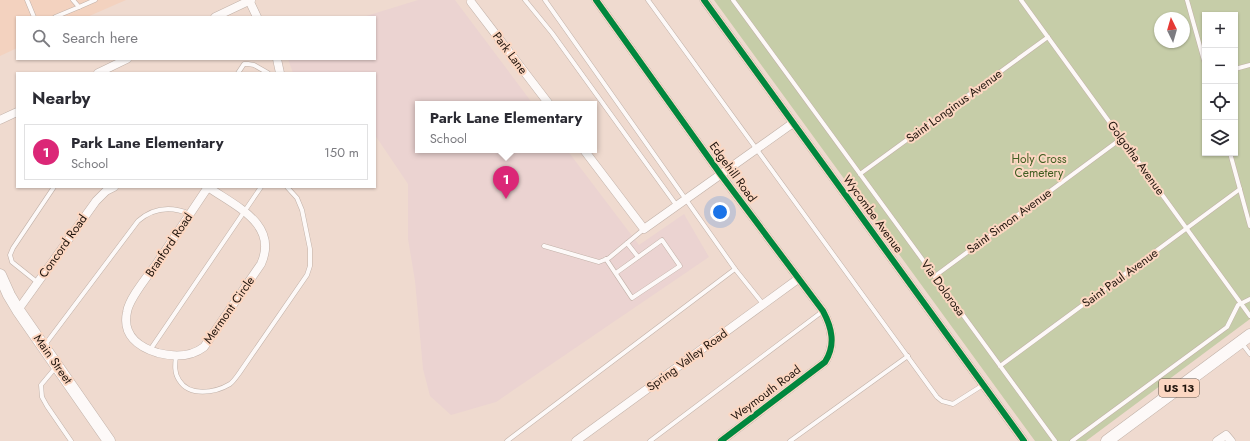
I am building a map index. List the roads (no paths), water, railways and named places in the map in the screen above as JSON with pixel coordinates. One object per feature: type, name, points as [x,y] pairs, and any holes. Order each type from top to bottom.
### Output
[{"type":"main road","name":"Main Street","points":[[0,275],[18,310],[109,441]]},
{"type":"main road","name":"US 13","points":[[1107,441],[1245,338]]},
{"type":"street","points":[[217,16],[250,0],[257,16]]},
{"type":"street","name":"Edgehill Road","points":[[596,0],[721,175],[823,311],[830,326],[832,338],[831,350],[825,362]]},
{"type":"street","name":"Wycombe Avenue","points":[[704,0],[1024,441]]},
{"type":"street","name":"Park Lane","points":[[472,1],[547,101]]},
{"type":"street","points":[[100,72],[125,60]]},
{"type":"street","points":[[277,60],[280,72]]},
{"type":"street","points":[[0,120],[16,112]]},
{"type":"street","points":[[586,153],[644,229],[793,123]]},
{"type":"street","name":"Concord Road","points":[[18,310],[96,201],[113,188]]},
{"type":"street","name":"Branford Road","points":[[129,304],[207,188]]},
{"type":"street","name":"Mermont Circle","points":[[129,304],[126,318],[129,332],[136,343],[161,354],[176,355],[190,355],[198,352],[204,347],[261,264],[265,256],[266,249],[263,234],[254,219],[209,188]]},
{"type":"street","name":"Spring Valley Road","points":[[576,441],[798,279]]},
{"type":"street","name":"Weymouth Road","points":[[721,441],[825,362]]},
{"type":"street","points":[[1217,441],[1226,435],[1231,441]]},
{"type":"lane","points":[[27,0],[34,16]]},
{"type":"lane","points":[[73,0],[79,7]]},
{"type":"lane","points":[[57,16],[95,0]]},
{"type":"lane","points":[[525,0],[552,33],[678,206]]},
{"type":"lane","points":[[545,0],[735,269],[763,304]]},
{"type":"lane","points":[[648,0],[937,396],[942,401],[948,404],[953,404],[983,385]]},
{"type":"lane","name":"Via Dolorosa","points":[[733,0],[1055,441]]},
{"type":"lane","name":"Golgotha Avenue","points":[[1021,0],[1250,316]]},
{"type":"lane","points":[[1187,0],[1202,53]]},
{"type":"lane","name":"Saint Longinus Avenue","points":[[860,174],[1048,37]]},
{"type":"lane","points":[[239,72],[244,64],[248,64],[266,72]]},
{"type":"lane","points":[[1238,68],[1250,65]]},
{"type":"lane","name":"Saint Simon Avenue","points":[[935,276],[1122,138]]},
{"type":"lane","points":[[1231,156],[1250,226]]},
{"type":"lane","points":[[37,282],[12,262],[10,255],[13,248],[53,188]]},
{"type":"lane","points":[[150,350],[260,188]]},
{"type":"lane","points":[[176,355],[176,372],[178,379],[188,389],[203,392],[214,390],[230,384],[240,372],[307,275],[310,266],[310,250],[302,210],[297,198],[288,188]]},
{"type":"lane","name":"Saint Paul Avenue","points":[[1000,366],[1240,189]]},
{"type":"lane","points":[[44,346],[138,221],[145,215],[161,209],[181,210],[190,214]]},
{"type":"lane","points":[[544,246],[599,262],[606,259],[644,229]]},
{"type":"lane","points":[[606,259],[632,298],[680,266],[662,240],[616,273]]},
{"type":"lane","points":[[627,243],[638,257]]},
{"type":"lane","points":[[507,441],[735,269]]},
{"type":"lane","points":[[1072,441],[1227,327],[1236,308],[1241,303],[1250,299]]},
{"type":"lane","points":[[650,441],[823,311]]},
{"type":"lane","points":[[1245,338],[1250,354]]},
{"type":"lane","points":[[790,441],[908,356]]},
{"type":"lane","points":[[57,365],[41,385],[42,397],[71,441]]},
{"type":"place","name":"Park Lane Elementary","points":[[506,199]]},
{"type":"park label","name":"Holy Cross Cemetery","points":[[1039,166]]}]
